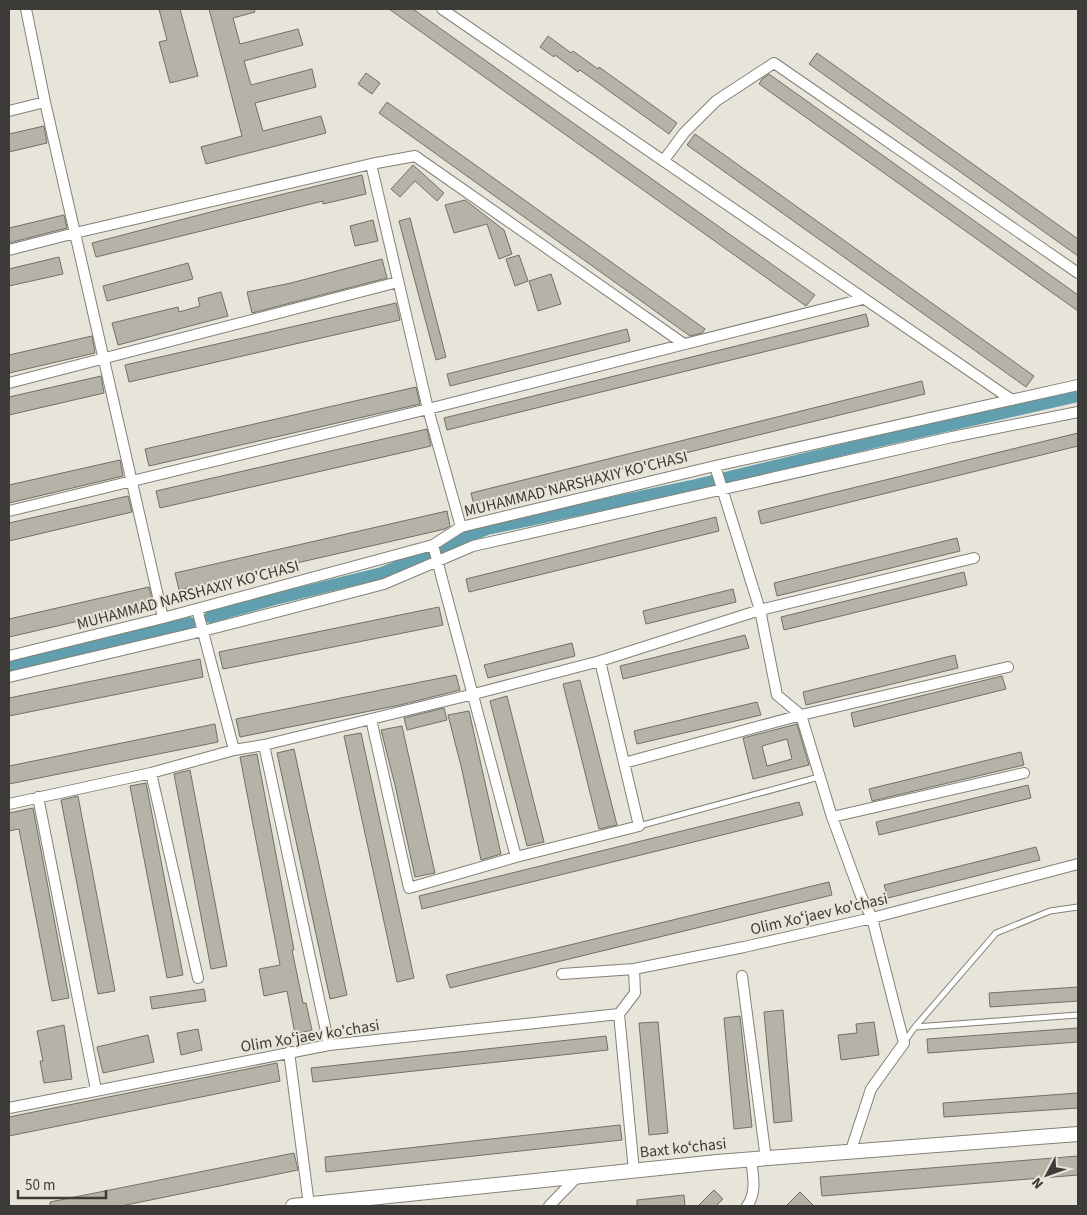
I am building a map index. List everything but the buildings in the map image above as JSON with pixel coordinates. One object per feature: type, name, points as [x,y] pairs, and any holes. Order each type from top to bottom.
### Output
[{"type":"main road","name":"Baxt koʻchasi","points":[[293,1206],[751,1159],[1078,1134]]},
{"type":"street","points":[[26,9],[45,102],[163,618]]},
{"type":"street","points":[[442,9],[1012,400]]},
{"type":"street","points":[[664,160],[684,133],[716,101],[774,63],[1078,273]]},
{"type":"street","points":[[9,111],[45,102]]},
{"type":"street","points":[[9,250],[371,164],[415,156],[684,344]]},
{"type":"street","points":[[371,164],[428,409],[461,527]]},
{"type":"street","points":[[9,383],[398,282]]},
{"type":"street","points":[[9,512],[863,299]]},
{"type":"street","name":"MUHAMMAD NARSHAXIY KO'CHASI","points":[[9,656],[163,618],[433,545],[461,527],[715,466],[1078,385]]},
{"type":"street","points":[[9,677],[203,631],[384,584],[472,546],[952,437],[1078,412]]},
{"type":"street","points":[[715,466],[760,610],[777,695],[801,715],[832,817],[861,896],[872,918],[904,1043],[871,1090],[850,1152]]},
{"type":"street","points":[[433,545],[516,858]]},
{"type":"street","points":[[9,804],[151,773],[234,750],[264,745],[474,694],[600,661],[760,610],[974,558]]},
{"type":"street","points":[[197,609],[234,750]]},
{"type":"street","points":[[371,720],[409,888],[639,826],[600,661]]},
{"type":"street","points":[[624,763],[801,715],[1008,666]]},
{"type":"street","points":[[264,745],[329,1045]]},
{"type":"street","points":[[151,773],[198,978]]},
{"type":"street","points":[[832,817],[1024,773]]},
{"type":"street","points":[[38,798],[96,1090]]},
{"type":"street","name":"Olim Xoʻjaev ko'chasi","points":[[562,974],[634,969],[744,947],[872,918],[1078,864]]},
{"type":"street","points":[[634,969],[635,993],[619,1014],[634,1171]]},
{"type":"street","points":[[742,976],[766,1159]]},
{"type":"street","name":"Olim Xoʻjaev ko'chasi","points":[[9,1108],[329,1045],[619,1014]]},
{"type":"street","points":[[289,1052],[309,1205]]},
{"type":"street","points":[[747,1206],[750,1202],[754,1182],[751,1159]]},
{"type":"street","points":[[549,1206],[577,1177]]},
{"type":"lane","points":[[639,826],[820,777]]},
{"type":"lane","points":[[904,1043],[915,1027],[996,933],[1050,911],[1078,907]]},
{"type":"lane","points":[[915,1027],[1078,1015]]},
{"type":"waterway","points":[[210,617],[382,573],[487,529],[696,485],[1078,396]]},
{"type":"waterway","points":[[9,666],[190,623]]}]
